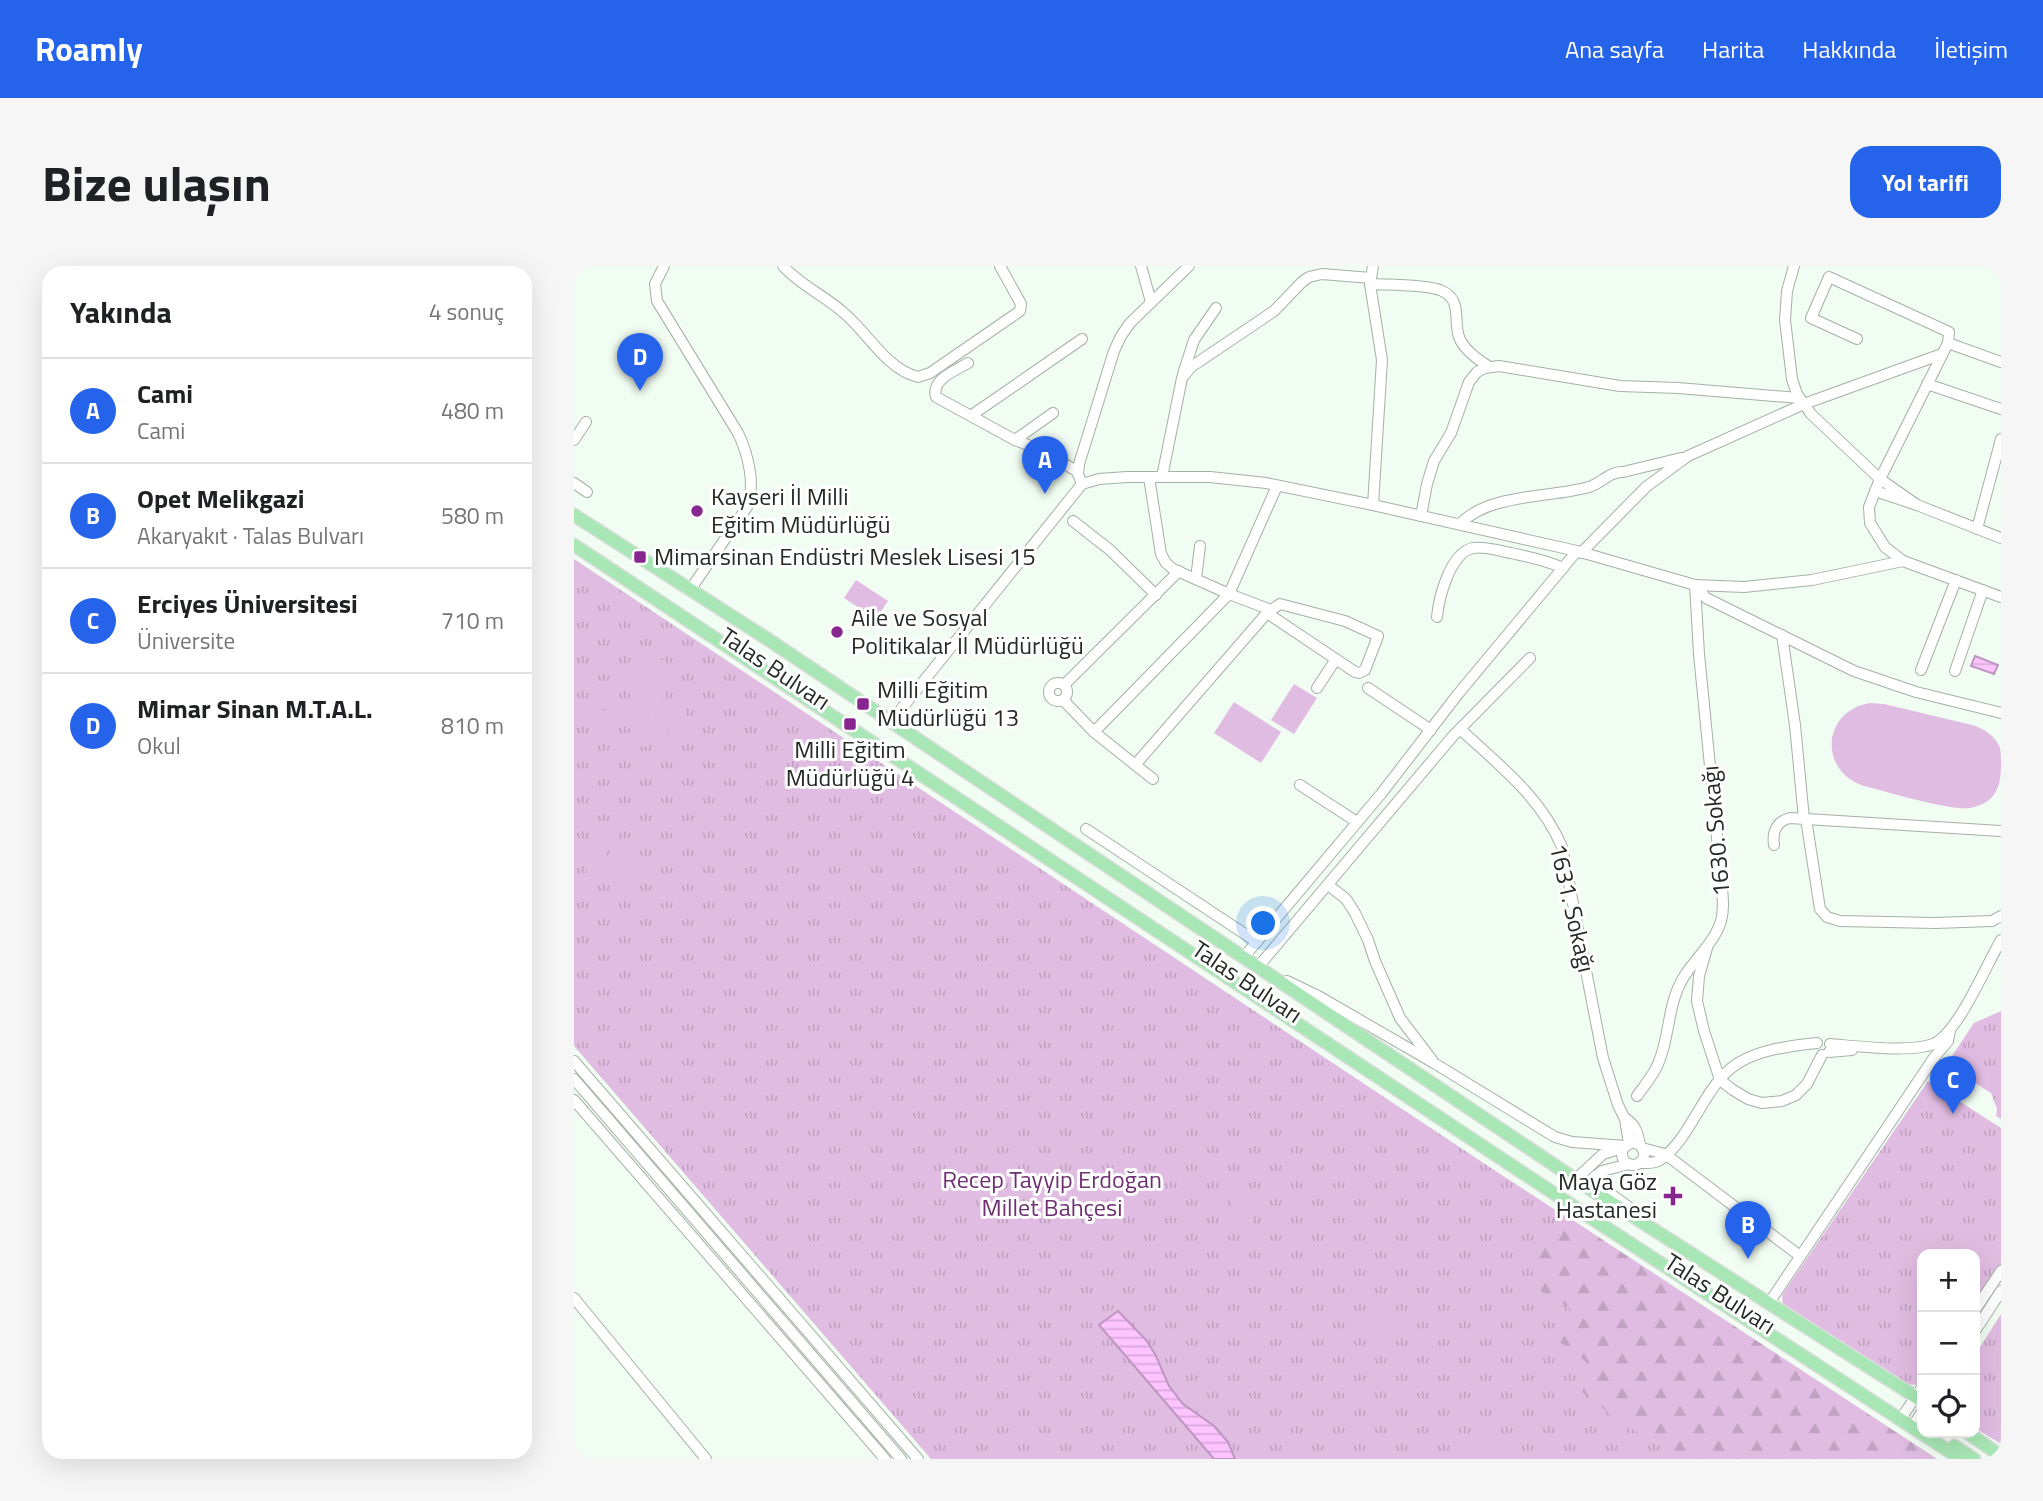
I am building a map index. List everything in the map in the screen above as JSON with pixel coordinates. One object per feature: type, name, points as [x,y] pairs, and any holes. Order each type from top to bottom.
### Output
[{"type":"main road","name":"Talas Bulvarı","points":[[574,515],[769,640],[1243,958],[1586,1181],[1676,1243],[1917,1393]]},
{"type":"main road","name":"Talas Bulvarı","points":[[574,536],[1572,1198],[1904,1414],[1917,1418]]},
{"type":"main road","points":[[574,545],[1581,1212],[1961,1459]]},
{"type":"main road","points":[[1942,1438],[1974,1459]]},
{"type":"main road","points":[[1976,1438],[2001,1455]]},
{"type":"street","points":[[664,266],[655,284],[657,301],[738,433],[746,455],[751,487],[747,507],[690,590]]},
{"type":"street","points":[[783,266],[846,313],[896,367],[918,377],[930,373],[1020,311],[1021,304],[1000,266]]},
{"type":"street","points":[[1141,266],[1151,302]]},
{"type":"street","points":[[1083,484],[1078,472],[1079,464],[1117,343],[1130,323],[1189,266]]},
{"type":"street","points":[[1373,266],[1370,281],[1382,360],[1373,505]]},
{"type":"street","points":[[1794,266],[1787,291],[1785,320],[1792,379],[1802,401],[1880,479],[1917,505]]},
{"type":"street","points":[[1182,378],[1196,363],[1274,311],[1302,282],[1322,274],[1431,288],[1447,294],[1457,309],[1458,330],[1462,342],[1490,367]]},
{"type":"street","points":[[1857,339],[1811,318],[1829,277],[1949,332],[1948,343],[1875,491],[1870,507],[1870,523],[1885,547],[1903,561],[2001,597]]},
{"type":"street","points":[[1162,477],[1182,378],[1194,340],[1216,308]]},
{"type":"street","points":[[972,415],[1083,339]]},
{"type":"street","points":[[1948,343],[2001,362]]},
{"type":"street","points":[[1243,958],[1563,568],[1646,487],[1688,456],[1802,401],[1942,354]]},
{"type":"street","points":[[968,363],[938,382],[934,392],[936,397],[1015,440],[1043,451],[1078,472]]},
{"type":"street","points":[[1421,516],[1434,461],[1451,433],[1469,382],[1477,372],[1490,367],[1620,386],[1678,388],[1802,401]]},
{"type":"street","points":[[1927,384],[2001,409]]},
{"type":"street","points":[[1015,440],[1053,413]]},
{"type":"street","points":[[574,440],[586,422]]},
{"type":"street","points":[[1977,528],[2001,439]]},
{"type":"street","points":[[1460,524],[1483,509],[1517,499],[1591,486],[1616,472],[1688,456]]},
{"type":"street","points":[[1135,765],[1269,612],[1280,604],[1345,621],[1378,636],[1366,668],[1362,673],[1357,673],[1269,612],[1169,566],[1161,554],[1149,477]]},
{"type":"street","points":[[890,723],[1083,484],[1108,478],[1229,479],[1277,486],[1579,552],[1695,585],[1744,587],[1812,580],[1903,561]]},
{"type":"street","points":[[574,483],[587,492]]},
{"type":"street","points":[[1094,732],[1229,594],[1277,486]]},
{"type":"street","points":[[1875,491],[2001,538]]},
{"type":"street","points":[[1073,521],[1110,550],[1156,595]]},
{"type":"street","points":[[1196,579],[1200,546]]},
{"type":"street","points":[[1437,617],[1447,578],[1456,562],[1468,550],[1494,550],[1546,560],[1563,568]]},
{"type":"street","points":[[1064,685],[1179,571]]},
{"type":"street","points":[[1921,670],[1956,580]]},
{"type":"street","points":[[1695,585],[1706,598],[1835,663],[1916,692],[2001,713]]},
{"type":"street","name":"1630. Sokağı","points":[[1636,1096],[1660,1061],[1671,1006],[1678,988],[1719,926],[1723,906],[1695,585]]},
{"type":"street","points":[[1955,671],[1983,590]]},
{"type":"street","points":[[1782,635],[1805,819],[1820,909],[1827,917],[1840,921],[1936,923],[1992,921],[2001,916]]},
{"type":"street","points":[[1530,658],[1460,729],[1258,967],[1320,997],[1547,1133],[1572,1142],[1632,1146],[1665,1154],[1800,1256]]},
{"type":"street","points":[[1317,688],[1336,659]]},
{"type":"street","points":[[1064,685],[1055,683],[1050,687],[1049,693],[1054,700],[1063,700],[1094,732],[1153,779]]},
{"type":"street","points":[[1063,700],[1067,693],[1064,685]]},
{"type":"street","points":[[1368,688],[1431,730]]},
{"type":"street","name":"1631. Sokağı","points":[[1460,729],[1526,790],[1557,835],[1565,859],[1604,1062],[1618,1105],[1625,1119],[1631,1122],[1636,1130],[1632,1146],[1622,1156],[1634,1164]]},
{"type":"street","points":[[1300,785],[1357,822]]},
{"type":"street","points":[[1774,845],[1774,833],[1782,821],[1790,818],[2001,831]]},
{"type":"street","points":[[1086,829],[1257,942]]},
{"type":"street","points":[[1328,885],[1346,899],[1355,913],[1400,1018],[1434,1063]]},
{"type":"street","points":[[1586,1181],[1605,1170],[1655,1162],[1663,1158],[1677,1143],[1720,1080],[1730,1069],[1750,1057],[1790,1048],[1926,1046],[1939,1041],[1950,1031],[1969,1001],[2001,940]]},
{"type":"street","points":[[1708,944],[1699,976],[1697,1001],[1720,1080],[1748,1099],[1762,1103],[1782,1101],[1807,1084],[1823,1049]]},
{"type":"street","points":[[1769,1303],[1933,1059],[1948,1041],[1950,1031]]},
{"type":"street","points":[[574,1061],[918,1459]]},
{"type":"street","points":[[574,1079],[901,1459]]},
{"type":"street","points":[[574,1100],[885,1459]]},
{"type":"street","points":[[1590,1143],[1599,1157]]},
{"type":"street","points":[[1586,1181],[1599,1157],[1610,1151],[1632,1146],[1644,1154],[1634,1164]]},
{"type":"street","points":[[1980,1302],[2001,1270]]},
{"type":"street","points":[[1980,1323],[2001,1291]]},
{"type":"street","points":[[574,1298],[706,1459]]},
{"type":"street","points":[[1904,1414],[1917,1399]]},
{"type":"green space","name":"Recep Tayyip Erdoğan Millet Bahçesi","points":[[574,559],[1488,1166],[1937,1459],[931,1459],[574,1046]]},
{"type":"green space","points":[[856,580],[888,601],[876,619],[844,598]]},
{"type":"green space","points":[[649,660],[666,660],[666,698],[649,698]]},
{"type":"green space","points":[[629,661],[647,661],[647,698],[630,699]]},
{"type":"green space","points":[[1294,684],[1317,698],[1294,734],[1271,720]]},
{"type":"green space","points":[[1234,702],[1281,732],[1261,763],[1214,733]]},
{"type":"green space","points":[[1870,703],[1972,725],[1989,733],[2001,752],[2000,780],[1995,793],[1979,806],[1961,808],[1864,786],[1849,778],[1839,768],[1833,755],[1835,729],[1842,717],[1854,708]]},
{"type":"green space","points":[[649,707],[667,707],[667,745],[649,745]]},
{"type":"green space","points":[[668,707],[685,707],[686,745],[668,745]]},
{"type":"green space","points":[[630,709],[648,709],[648,747],[630,747]]},
{"type":"green space","points":[[611,710],[612,743],[591,743],[591,711]]},
{"type":"green space","points":[[611,840],[632,840],[632,873],[611,873]]},
{"type":"green space","points":[[586,841],[607,841],[607,873],[587,873]]},
{"type":"green space","points":[[2001,1011],[2001,1119],[1996,1116],[1997,1109],[1991,1093],[1946,1065],[1974,1023]]},
{"type":"green space","points":[[1928,1081],[2001,1128],[2001,1272],[1980,1304],[1980,1249],[1917,1249],[1917,1385],[1905,1384],[1783,1304],[1782,1295]]},
{"type":"green space","points":[[1232,1197],[1253,1197],[1253,1229],[1233,1229]]},
{"type":"green space","points":[[1565,1215],[1937,1459],[1686,1459],[1623,1424],[1583,1393],[1574,1368],[1589,1364],[1557,1340],[1571,1309],[1537,1289],[1533,1267],[1546,1240]]},
{"type":"green space","points":[[1367,1300],[1388,1300],[1388,1332],[1367,1332]]},
{"type":"green space","points":[[2001,1314],[2001,1444],[1980,1431],[1980,1347]]},
{"type":"green space","points":[[1498,1443],[1518,1443],[1519,1459],[1498,1459]]},
{"type":"green space","points":[[1476,1444],[1496,1444],[1496,1459],[1476,1459]]},
{"type":"shaded area","points":[[1975,656],[1998,665],[1994,674],[1971,666]]},
{"type":"shaded area","points":[[1118,1311],[1147,1341],[1169,1386],[1183,1404],[1214,1426],[1228,1442],[1235,1459],[1214,1459],[1099,1325]]},
{"type":"place","name":"Mimar Sinan M.T.A.L.","points":[[640,391]]},
{"type":"place","name":"Cami","points":[[1045,494]]},
{"type":"place","name":"Kayseri İl Milli Eğitim Müdürlüğü","points":[[697,511]]},
{"type":"place","name":"Mimarsinan Endüstri Meslek Lisesi 15","points":[[640,557]]},
{"type":"place","name":"Aile ve Sosyal Politikalar İl Müdürlüğü","points":[[837,632]]},
{"type":"place","name":"Milli Eğitim Müdürlüğü 13","points":[[863,704]]},
{"type":"place","name":"Milli Eğitim Müdürlüğü 4","points":[[850,724]]},
{"type":"place","name":"Erciyes Üniversitesi","points":[[1953,1114]]},
{"type":"place","name":"Maya Göz Hastanesi","points":[[1673,1196]]},
{"type":"place","name":"Opet Melikgazi","points":[[1748,1259]]}]
